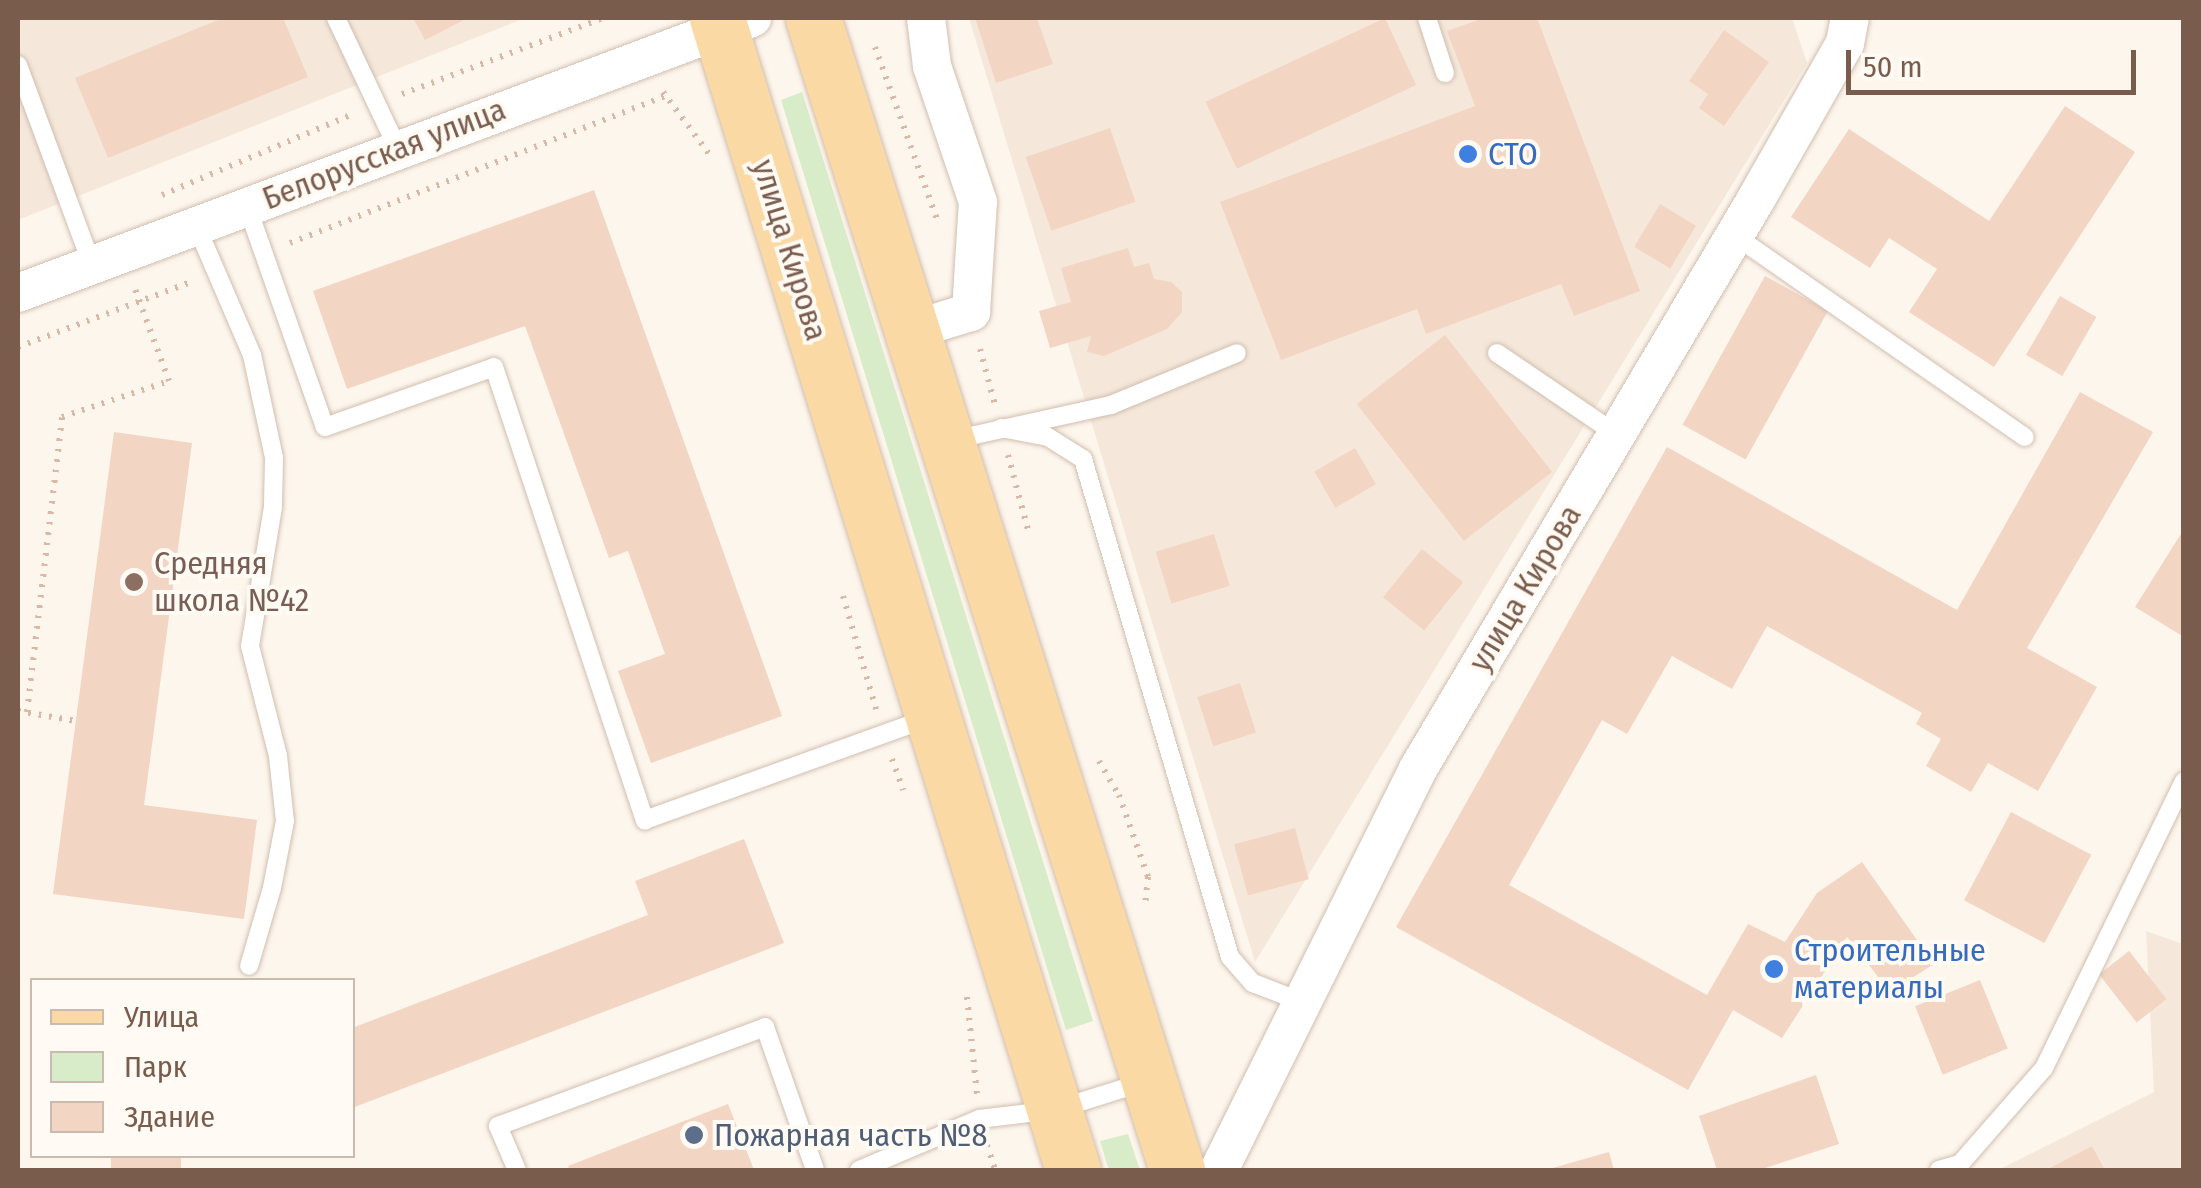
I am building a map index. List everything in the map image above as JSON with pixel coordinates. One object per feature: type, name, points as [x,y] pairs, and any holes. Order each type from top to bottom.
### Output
[{"type":"main road","points":[[813,18],[1177,1170]]},
{"type":"main road","name":"улица Кирова","points":[[730,21],[908,724],[1055,1110],[1073,1170]]},
{"type":"street","points":[[912,330],[971,312],[978,202],[932,66],[926,18]]},
{"type":"street","name":"улица Кирова","points":[[1219,1170],[1418,769],[1845,43],[1850,18]]},
{"type":"street","name":"Белорусская улица","points":[[18,293],[730,21]]},
{"type":"lane","points":[[336,18],[398,149]]},
{"type":"lane","points":[[1427,18],[1446,74]]},
{"type":"lane","points":[[18,66],[106,260]]},
{"type":"lane","points":[[246,206],[325,428],[494,367],[645,820],[908,724]]},
{"type":"lane","points":[[196,225],[252,356],[274,458],[273,508],[250,646],[278,756],[285,821],[272,888],[249,966]]},
{"type":"lane","points":[[1734,234],[2026,438]]},
{"type":"lane","points":[[946,441],[1112,405],[1237,353]]},
{"type":"lane","points":[[1496,353],[1616,434]]},
{"type":"lane","points":[[1001,428],[1048,437],[1083,458],[1230,957],[1253,982],[1302,1002]]},
{"type":"lane","points":[[1939,1170],[1960,1164],[2044,1068],[2184,781]]},
{"type":"lane","points":[[517,1170],[498,1126],[765,1027],[815,1170]]},
{"type":"lane","points":[[859,1170],[979,1119],[1055,1110],[1149,1081]]},
{"type":"path","points":[[144,202],[377,104],[603,18]]},
{"type":"path","points":[[873,41],[938,222]]},
{"type":"path","points":[[646,56],[665,96],[712,158]]},
{"type":"path","points":[[264,253],[665,96]]},
{"type":"path","points":[[76,721],[22,711],[62,417],[169,381],[141,301],[106,260]]},
{"type":"path","points":[[18,347],[215,272]]},
{"type":"path","points":[[971,312],[1030,540]]},
{"type":"path","points":[[838,579],[908,724],[908,807]]},
{"type":"path","points":[[1091,747],[1119,794],[1148,877],[1144,921]]},
{"type":"path","points":[[967,994],[979,1119],[996,1170]]},
{"type":"shaded area","points":[[18,18],[519,18],[520,20],[18,220]]},
{"type":"shaded area","points":[[969,18],[1792,18],[1807,63],[1255,962]]},
{"type":"shaded area","points":[[2146,931],[2183,944],[2183,1170],[1998,1170],[2154,1092]]},
{"type":"green space","points":[[802,92],[1093,1021],[1066,1030],[781,100]]},
{"type":"green space","points":[[1128,1134],[1140,1170],[1109,1170],[1100,1141]]},
{"type":"building","points":[[223,18],[283,18],[308,77],[108,158],[75,78]]},
{"type":"building","points":[[413,18],[468,18],[425,40]]},
{"type":"building","points":[[975,18],[1037,18],[1053,64],[996,83]]},
{"type":"building","points":[[1385,18],[1416,85],[1237,169],[1206,102]]},
{"type":"building","name":"СТО","points":[[1484,18],[1537,18],[1640,291],[1574,316],[1561,284],[1426,334],[1417,309],[1281,360],[1220,202],[1475,106],[1447,31]]},
{"type":"building","points":[[1724,30],[1769,62],[1724,126],[1699,108],[1708,94],[1689,81]]},
{"type":"building","points":[[2065,106],[2135,152],[1994,367],[1909,312],[1937,269],[1889,238],[1870,268],[1791,217],[1849,129],[1989,221]]},
{"type":"building","points":[[1110,128],[1135,202],[1051,231],[1026,157]]},
{"type":"building","points":[[594,190],[782,716],[651,763],[618,671],[665,654],[628,551],[609,558],[525,326],[347,389],[313,291]]},
{"type":"building","points":[[1660,204],[1696,226],[1670,268],[1634,247]]},
{"type":"building","points":[[1128,248],[1134,267],[1149,263],[1154,279],[1171,282],[1182,292],[1182,312],[1167,329],[1104,356],[1087,352],[1091,336],[1050,348],[1039,311],[1071,302],[1061,268]]},
{"type":"building","points":[[1765,276],[1828,311],[1746,460],[1683,425]]},
{"type":"building","points":[[2060,296],[2096,317],[2062,376],[2026,355]]},
{"type":"building","points":[[1445,335],[1552,472],[1464,541],[1357,404]]},
{"type":"building","points":[[2080,392],[2153,432],[2027,648],[2097,687],[2038,791],[1988,763],[1971,792],[1926,766],[1941,739],[1916,724],[1922,713],[1767,626],[1732,689],[1672,656],[1627,734],[1602,720],[1509,885],[1707,995],[1748,924],[1785,942],[1817,893],[1862,862],[1934,964],[1890,992],[1847,937],[1782,1038],[1733,1010],[1688,1090],[1396,927],[1667,447],[1957,610]]},
{"type":"building","points":[[114,432],[192,443],[144,805],[257,820],[244,919],[53,894]]},
{"type":"building","points":[[1355,448],[1376,484],[1335,508],[1314,472]]},
{"type":"building","points":[[2184,529],[2184,637],[2135,607]]},
{"type":"building","points":[[1214,534],[1230,586],[1171,603],[1156,552]]},
{"type":"building","points":[[1422,549],[1463,582],[1424,631],[1383,597]]},
{"type":"building","points":[[1240,683],[1256,732],[1213,746],[1197,697]]},
{"type":"building","points":[[2011,812],[2091,855],[2044,943],[1964,900]]},
{"type":"building","points":[[1295,828],[1309,879],[1248,895],[1234,844]]},
{"type":"building","points":[[744,839],[784,943],[355,1107],[355,1027],[648,915],[635,881]]},
{"type":"building","points":[[2129,951],[2167,999],[2137,1022],[2099,974]]},
{"type":"building","points":[[1980,980],[2008,1049],[1943,1075],[1915,1006]]},
{"type":"building","points":[[1816,1075],[1839,1144],[1759,1170],[1717,1170],[1699,1116]]},
{"type":"building","name":"Пожарная часть №8","points":[[728,1104],[754,1170],[570,1170],[568,1166]]},
{"type":"building","points":[[2092,1146],[2105,1170],[2046,1170]]},
{"type":"building","points":[[1609,1152],[1614,1170],[1549,1170],[1549,1169]]},
{"type":"building","points":[[111,1158],[181,1158],[181,1170],[111,1170]]},
{"type":"place","name":"СТО","points":[[1468,154]]},
{"type":"place","name":"Средняя школа №42","points":[[134,582]]},
{"type":"place","name":"Строительные материалы","points":[[1774,969]]},
{"type":"place","name":"Пожарная часть №8","points":[[694,1135]]}]
